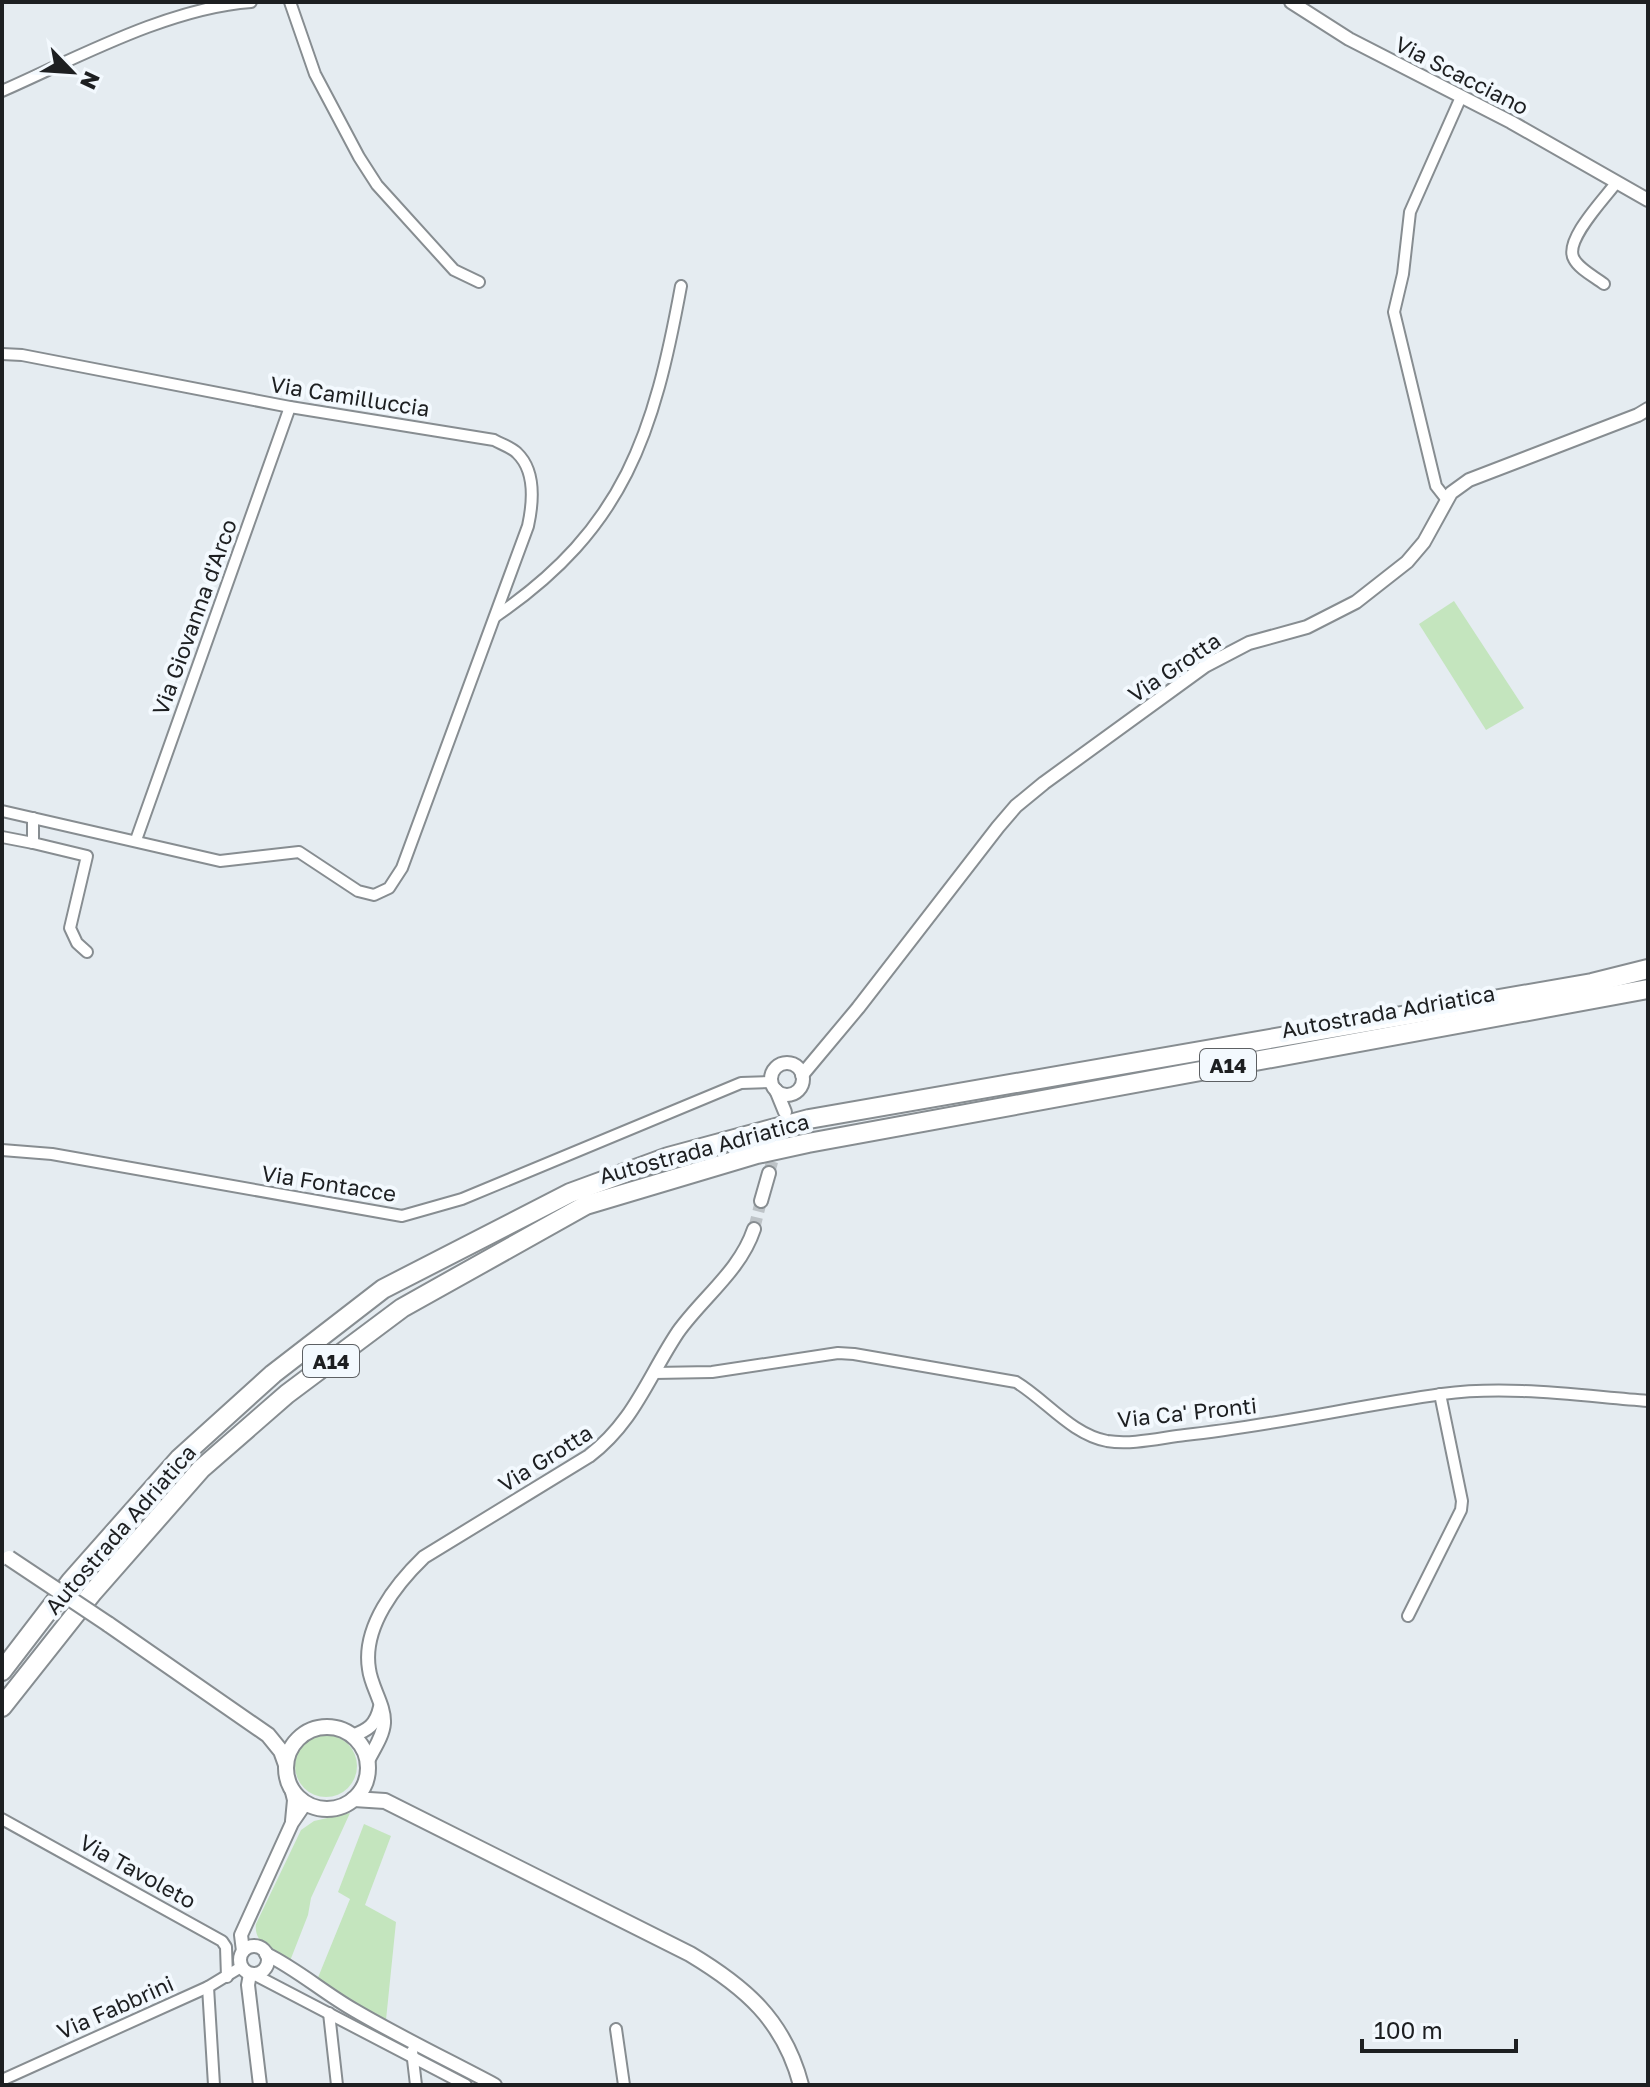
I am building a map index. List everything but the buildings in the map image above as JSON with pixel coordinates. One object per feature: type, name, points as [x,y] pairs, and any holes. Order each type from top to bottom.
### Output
[{"type":"highway","name":"Autostrada Adriatica","points":[[2,1671],[71,1581],[179,1459],[273,1374],[383,1289],[570,1193],[668,1157],[809,1119],[1576,985],[1648,969]]},
{"type":"highway","name":"Autostrada Adriatica","points":[[2,1707],[93,1592],[201,1469],[287,1394],[402,1308],[586,1205],[757,1154],[808,1143],[1648,989]]},
{"type":"main road","points":[[5,1556],[268,1735],[281,1751],[291,1788],[309,1805],[332,1809],[354,1799],[385,1801],[690,1954],[726,1976],[767,2014],[782,2036],[801,2085]]},
{"type":"main road","points":[[286,1765],[290,1750],[300,1737],[324,1727],[338,1729],[352,1736],[360,1745],[367,1763],[366,1778],[354,1799]]},
{"type":"main road","points":[[268,1735],[300,1737]]},
{"type":"main road","points":[[366,1778],[385,1801]]},
{"type":"street","points":[[2,91],[133,32],[203,11],[251,2]]},
{"type":"street","points":[[290,2],[315,74],[377,185],[454,270],[479,282]]},
{"type":"street","name":"Via Scacciano","points":[[1291,2],[1349,39],[1511,122],[1648,200]]},
{"type":"street","points":[[1447,500],[1436,486],[1394,312],[1403,274],[1410,212],[1461,97]]},
{"type":"street","points":[[1604,284],[1576,262],[1571,249],[1575,237],[1616,183]]},
{"type":"street","points":[[495,617],[531,592],[565,560],[598,522],[626,479],[650,422],[664,372],[681,286]]},
{"type":"street","name":"Via Camilluccia","points":[[2,354],[22,355],[290,407],[494,440],[517,453],[529,476],[534,498],[528,526],[402,868],[389,888],[374,895],[358,891],[299,852],[220,861],[2,811]]},
{"type":"street","name":"Via Giovanna d'Arco","points":[[136,840],[290,407]]},
{"type":"street","name":"Via Grotta","points":[[802,1075],[1016,806],[1044,783],[1215,660],[1249,643],[1307,627],[1356,602],[1407,562],[1424,542],[1451,493],[1469,480],[1648,409]]},
{"type":"street","points":[[33,818],[33,843]]},
{"type":"street","points":[[2,837],[87,856],[70,928],[77,943],[87,952]]},
{"type":"street","points":[[784,1064],[797,1067],[802,1075],[801,1086],[793,1093],[784,1094],[774,1086],[773,1073],[784,1064]]},
{"type":"street","name":"Via Fontacce","points":[[2,1150],[52,1154],[402,1216],[462,1199],[741,1083],[774,1086]]},
{"type":"street","points":[[761,1201],[769,1173]]},
{"type":"street","name":"Via Grotta","points":[[367,1763],[384,1721],[369,1671],[370,1639],[383,1609],[405,1575],[436,1549],[589,1456],[608,1441],[622,1426],[678,1332],[739,1260],[754,1229]]},
{"type":"street","name":"Via Ca' Pronti","points":[[654,1373],[712,1372],[817,1355],[854,1354],[1016,1382],[1035,1393],[1074,1427],[1092,1436],[1119,1441],[1216,1432],[1473,1390],[1648,1401]]},
{"type":"street","points":[[1408,1616],[1461,1510],[1462,1501],[1440,1394]]},
{"type":"street","points":[[352,1736],[368,1730],[375,1723],[380,1704]]},
{"type":"street","points":[[291,1788],[294,1800],[292,1823]]},
{"type":"street","points":[[309,1805],[303,1807],[292,1823],[241,1935],[243,1951],[240,1959],[253,1971],[466,2085]]},
{"type":"street","name":"Via Tavoleto","points":[[2,1819],[222,1941],[226,1947],[227,1977]]},
{"type":"street","points":[[249,1918],[251,1935],[268,1962],[253,1971],[248,1985],[260,2085]]},
{"type":"street","points":[[243,1951],[250,1947],[262,1950],[354,2010],[495,2085]]},
{"type":"street","points":[[253,1971],[278,1968],[298,1974]]},
{"type":"street","name":"Via Fabbrini","points":[[2,2080],[227,1977],[253,1971]]},
{"type":"street","points":[[208,1987],[214,2085]]},
{"type":"street","points":[[329,2013],[337,2085]]},
{"type":"street","points":[[616,2029],[624,2085]]},
{"type":"street","points":[[411,2040],[416,2085]]},
{"type":"green space","points":[[1454,601],[1524,708],[1486,730],[1419,624]]},
{"type":"green space","points":[[326,1735],[338,1737],[348,1744],[355,1754],[355,1778],[348,1788],[338,1795],[326,1797],[314,1795],[304,1788],[297,1778],[295,1766],[297,1754],[304,1744],[314,1737]]},
{"type":"green space","points":[[350,1813],[311,1898],[308,1915],[290,1961],[261,1942],[256,1924],[301,1830],[314,1821]]},
{"type":"green space","points":[[364,1824],[391,1836],[365,1905],[396,1922],[386,2020],[317,1980],[350,1899],[338,1892]]},
{"type":"tunnel","points":[[769,1173],[783,1122]]},
{"type":"tunnel","points":[[754,1229],[761,1201]]}]
